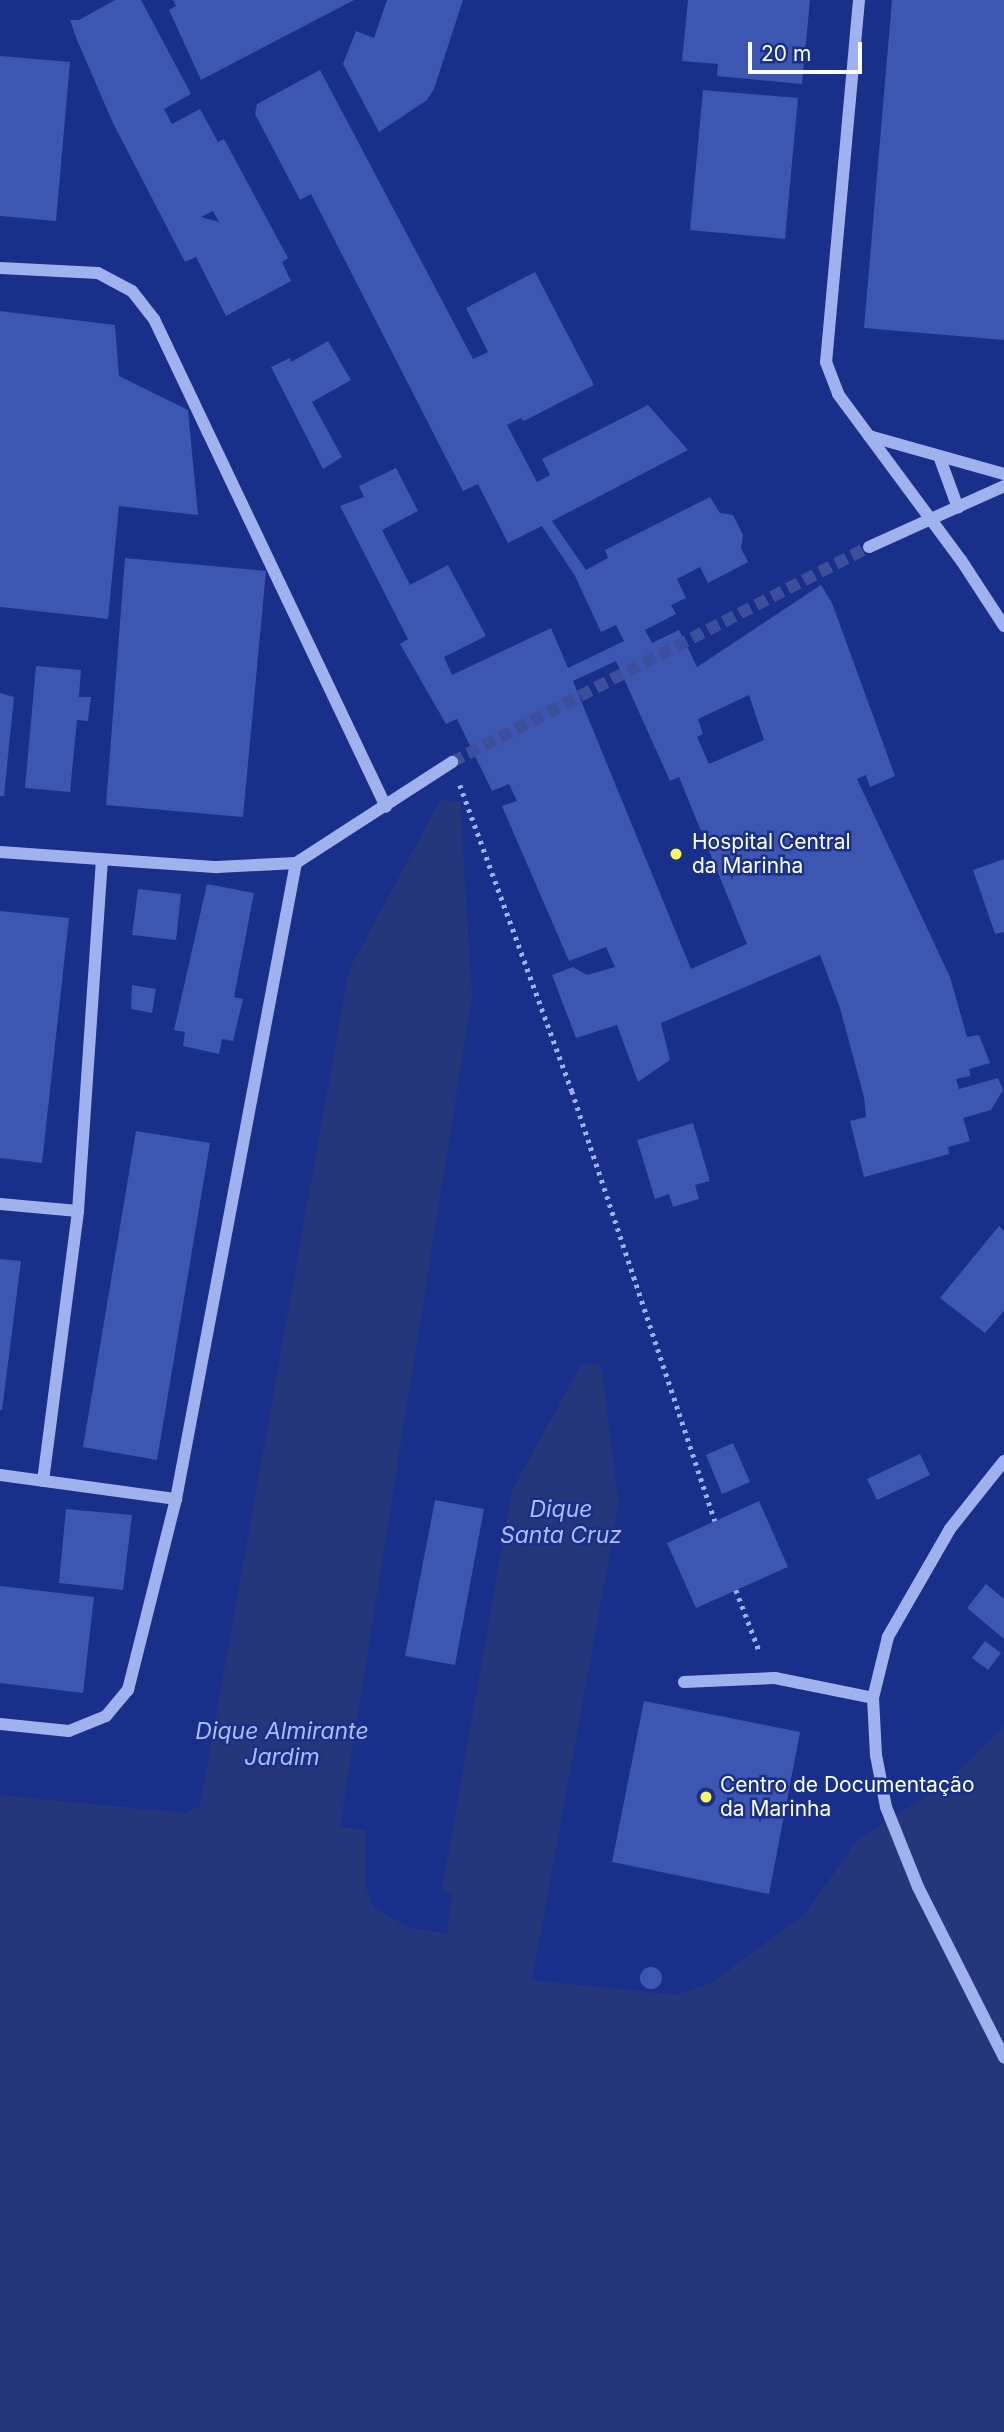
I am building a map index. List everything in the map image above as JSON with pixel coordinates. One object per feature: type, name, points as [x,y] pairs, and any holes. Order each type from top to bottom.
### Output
[{"type":"lane","points":[[859,0],[826,362],[838,394],[1004,626]]},
{"type":"lane","points":[[0,268],[98,273],[132,291],[154,318],[386,807]]},
{"type":"lane","points":[[869,436],[1004,474]]},
{"type":"lane","points":[[939,456],[958,508]]},
{"type":"lane","points":[[869,547],[931,522],[1004,486]]},
{"type":"lane","points":[[0,852],[102,862],[217,867],[296,863],[452,762]]},
{"type":"lane","points":[[43,1481],[78,1211],[102,862]]},
{"type":"lane","points":[[0,1724],[69,1731],[106,1716],[128,1689],[176,1499],[296,863]]},
{"type":"lane","points":[[0,1203],[78,1211]]},
{"type":"lane","points":[[1004,1461],[950,1529],[888,1637],[873,1698],[876,1755],[886,1807],[918,1887],[1004,2057]]},
{"type":"lane","points":[[0,1475],[176,1499]]},
{"type":"lane","points":[[684,1682],[775,1678],[873,1698]]},
{"type":"path","points":[[452,762],[572,1091],[715,1521]]},
{"type":"path","points":[[736,1590],[750,1637],[775,1678]]},
{"type":"water","points":[[441,799],[460,802],[472,996],[340,1826],[365,1831],[365,1885],[374,1908],[408,1927],[447,1934],[452,1895],[442,1890],[512,1490],[582,1363],[601,1365],[619,1503],[532,1980],[674,1995],[711,1983],[806,1913],[856,1841],[945,1784],[1004,1726],[1004,2432],[0,2432],[0,1795],[184,1813],[200,1806],[349,970]]},
{"type":"building","points":[[115,0],[141,0],[191,94],[164,109],[172,124],[200,109],[218,142],[224,139],[288,258],[282,262],[291,281],[226,316],[196,257],[185,262],[113,123],[70,20],[79,20]],"holes":[[[213,211],[219,222],[201,217]]]},
{"type":"building","points":[[173,0],[354,0],[201,80],[169,10],[176,6]]},
{"type":"building","points":[[387,0],[463,0],[434,89],[427,100],[379,132],[343,64],[356,31],[374,38]]},
{"type":"building","points":[[688,0],[810,0],[802,84],[717,76],[718,64],[682,61]]},
{"type":"building","points":[[892,0],[1004,0],[1004,340],[864,328]]},
{"type":"building","points":[[0,56],[70,62],[56,221],[0,216]]},
{"type":"building","points":[[320,70],[473,359],[488,352],[466,308],[535,272],[594,385],[524,421],[521,418],[507,425],[537,482],[550,475],[542,459],[648,405],[688,450],[552,521],[586,570],[608,558],[605,550],[710,497],[720,513],[733,515],[743,535],[741,548],[748,562],[708,583],[700,567],[677,579],[686,598],[671,605],[676,614],[645,630],[652,643],[679,630],[697,667],[821,585],[832,603],[895,776],[870,787],[866,775],[857,779],[950,977],[967,1037],[979,1035],[990,1063],[969,1069],[970,1076],[956,1079],[959,1089],[998,1078],[1003,1090],[991,1110],[963,1118],[970,1141],[948,1147],[949,1154],[864,1177],[850,1121],[866,1117],[864,1097],[840,1008],[820,955],[661,1023],[670,1060],[638,1082],[617,1025],[576,1038],[552,975],[573,967],[587,975],[615,967],[606,947],[569,961],[502,806],[517,801],[509,784],[492,791],[457,719],[446,724],[400,644],[408,639],[340,506],[364,497],[359,486],[396,468],[418,511],[382,530],[410,585],[448,565],[486,636],[444,657],[452,675],[551,628],[568,668],[624,641],[616,625],[601,632],[575,576],[542,526],[508,543],[478,484],[463,491],[311,194],[300,200],[255,114],[257,104]],"holes":[[[616,661],[670,781],[679,777],[747,944],[691,969],[573,681]],[[749,695],[764,740],[709,764],[697,737],[703,734],[698,719]]]},
{"type":"building","points":[[703,90],[798,98],[785,239],[690,230]]},
{"type":"building","points":[[0,311],[115,325],[119,376],[188,410],[198,515],[119,506],[108,619],[0,607]]},
{"type":"building","points":[[328,341],[351,380],[312,402],[342,457],[323,469],[271,367],[290,358],[291,362]]},
{"type":"building","points":[[125,558],[266,571],[243,817],[106,805]]},
{"type":"building","points":[[36,666],[81,670],[79,697],[91,697],[88,721],[77,720],[70,792],[25,788]]},
{"type":"building","points":[[0,693],[14,697],[4,796],[0,796]]},
{"type":"building","points":[[1004,859],[1004,932],[995,934],[973,870]]},
{"type":"building","points":[[207,884],[254,893],[234,997],[243,999],[233,1041],[222,1039],[219,1054],[183,1046],[185,1032],[174,1030]]},
{"type":"building","points":[[138,889],[181,894],[176,940],[132,935]]},
{"type":"building","points":[[0,911],[69,918],[42,1163],[0,1158]]},
{"type":"building","points":[[132,985],[156,989],[152,1013],[131,1009]]},
{"type":"building","points":[[693,1123],[710,1181],[695,1185],[699,1199],[673,1207],[669,1194],[655,1199],[637,1140]]},
{"type":"building","points":[[136,1131],[210,1143],[157,1460],[83,1447]]},
{"type":"building","points":[[999,1226],[1004,1231],[1004,1311],[985,1333],[940,1298]]},
{"type":"building","points":[[0,1259],[21,1261],[2,1410],[0,1410]]},
{"type":"building","points":[[733,1443],[750,1482],[722,1494],[706,1455]]},
{"type":"building","points":[[920,1454],[930,1475],[877,1500],[867,1479]]},
{"type":"building","points":[[435,1500],[484,1509],[455,1665],[405,1656]]},
{"type":"building","points":[[759,1501],[788,1567],[696,1608],[667,1543]]},
{"type":"building","points":[[66,1509],[132,1515],[123,1590],[59,1583]]},
{"type":"building","points":[[986,1584],[1004,1599],[1004,1639],[967,1608]]},
{"type":"building","points":[[0,1586],[94,1597],[83,1693],[0,1683]]},
{"type":"building","points":[[985,1641],[1001,1653],[988,1670],[972,1658]]},
{"type":"building","name":"Centro de Documentação da Marinha","points":[[644,1701],[800,1732],[769,1894],[612,1862]]},
{"type":"building","points":[[651,1967],[659,1970],[662,1978],[659,1986],[651,1989],[643,1986],[640,1978],[643,1970]]},
{"type":"tunnel","points":[[452,762],[869,547]]},
{"type":"place","name":"Hospital Central da Marinha","points":[[676,854]]},
{"type":"place","name":"Centro de Documentação da Marinha","points":[[706,1797]]},
{"type":"water label","name":"Dique Santa Cruz","points":[[561,1522]]},
{"type":"water label","name":"Dique Almirante Jardim","points":[[282,1744]]}]
